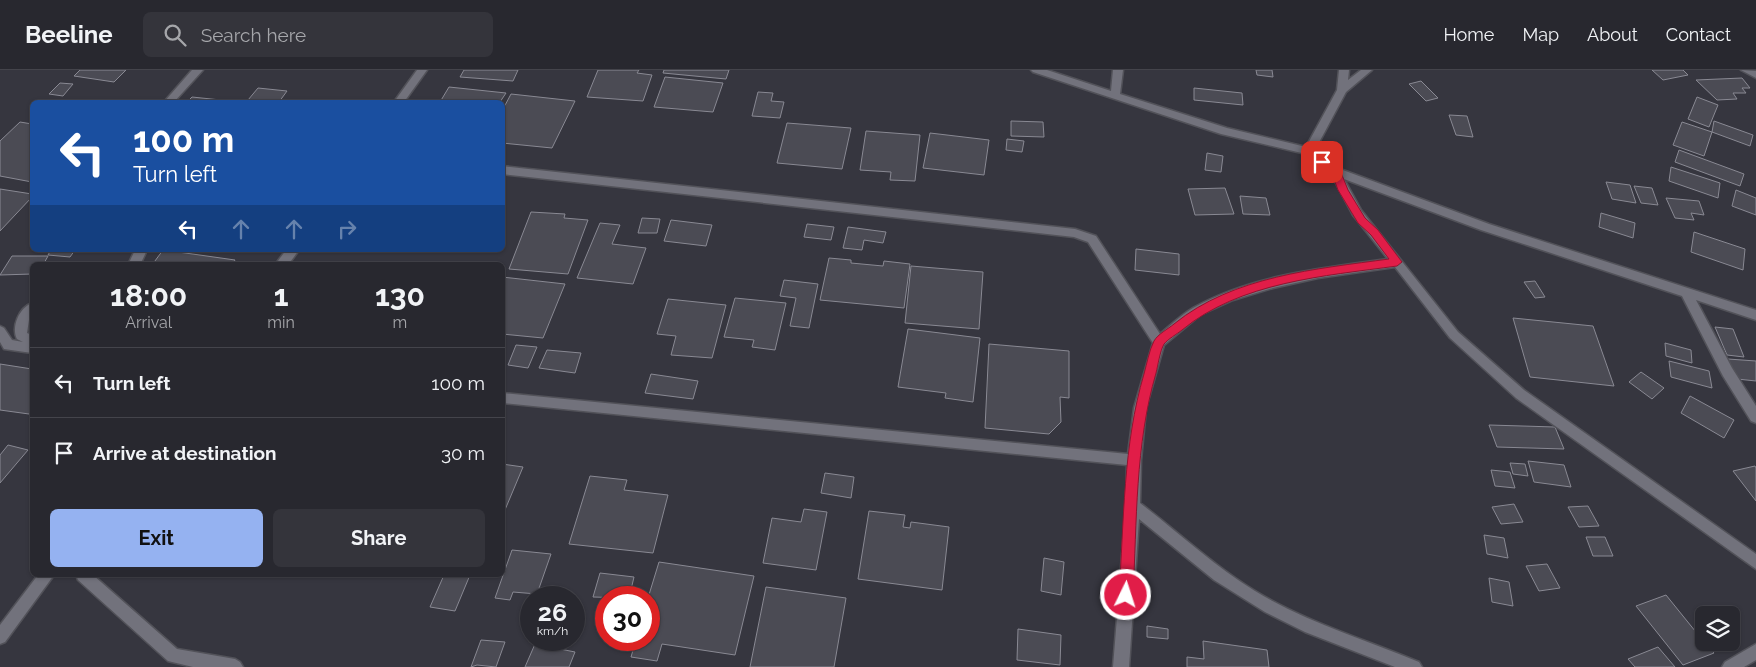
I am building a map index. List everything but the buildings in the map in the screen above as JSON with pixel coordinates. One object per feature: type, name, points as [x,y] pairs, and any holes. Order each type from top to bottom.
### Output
[{"type":"street","points":[[171,100],[198,70]]},
{"type":"street","points":[[400,100],[422,70]]},
{"type":"street","points":[[1036,70],[1225,131],[1309,151],[1336,172],[1485,227],[1756,315]]},
{"type":"street","points":[[1115,95],[1118,70]]},
{"type":"street","points":[[1309,151],[1342,90],[1344,70]]},
{"type":"street","points":[[1342,90],[1367,70]]},
{"type":"street","points":[[1746,70],[1756,75]]},
{"type":"street","points":[[505,170],[1075,233],[1092,239],[1159,342]]},
{"type":"street","points":[[1336,172],[1343,190],[1362,220],[1375,233],[1454,335],[1520,394],[1756,562]]},
{"type":"street","points":[[283,262],[291,252]]},
{"type":"street","points":[[1121,667],[1133,506],[1134,460],[1140,408],[1159,342],[1196,312],[1229,296],[1273,283],[1318,273],[1397,262]]},
{"type":"street","points":[[1687,294],[1712,345],[1739,393],[1756,417]]},
{"type":"street","points":[[30,310],[23,318],[21,336],[30,339]]},
{"type":"street","points":[[0,331],[8,345],[30,348]]},
{"type":"street","points":[[505,398],[1134,460]]},
{"type":"street","points":[[1133,506],[1193,555],[1250,596],[1310,627],[1414,667]]},
{"type":"street","points":[[0,637],[45,577]]},
{"type":"street","points":[[85,577],[173,656],[235,667]]},
{"type":"street","points":[[1730,667],[1756,651]]},
{"type":"route","points":[[1126,595],[1133,506],[1134,460],[1140,408],[1159,342],[1196,312],[1229,296],[1273,283],[1318,273],[1397,262],[1375,233],[1362,220],[1343,190],[1336,172],[1322,162]]}]
